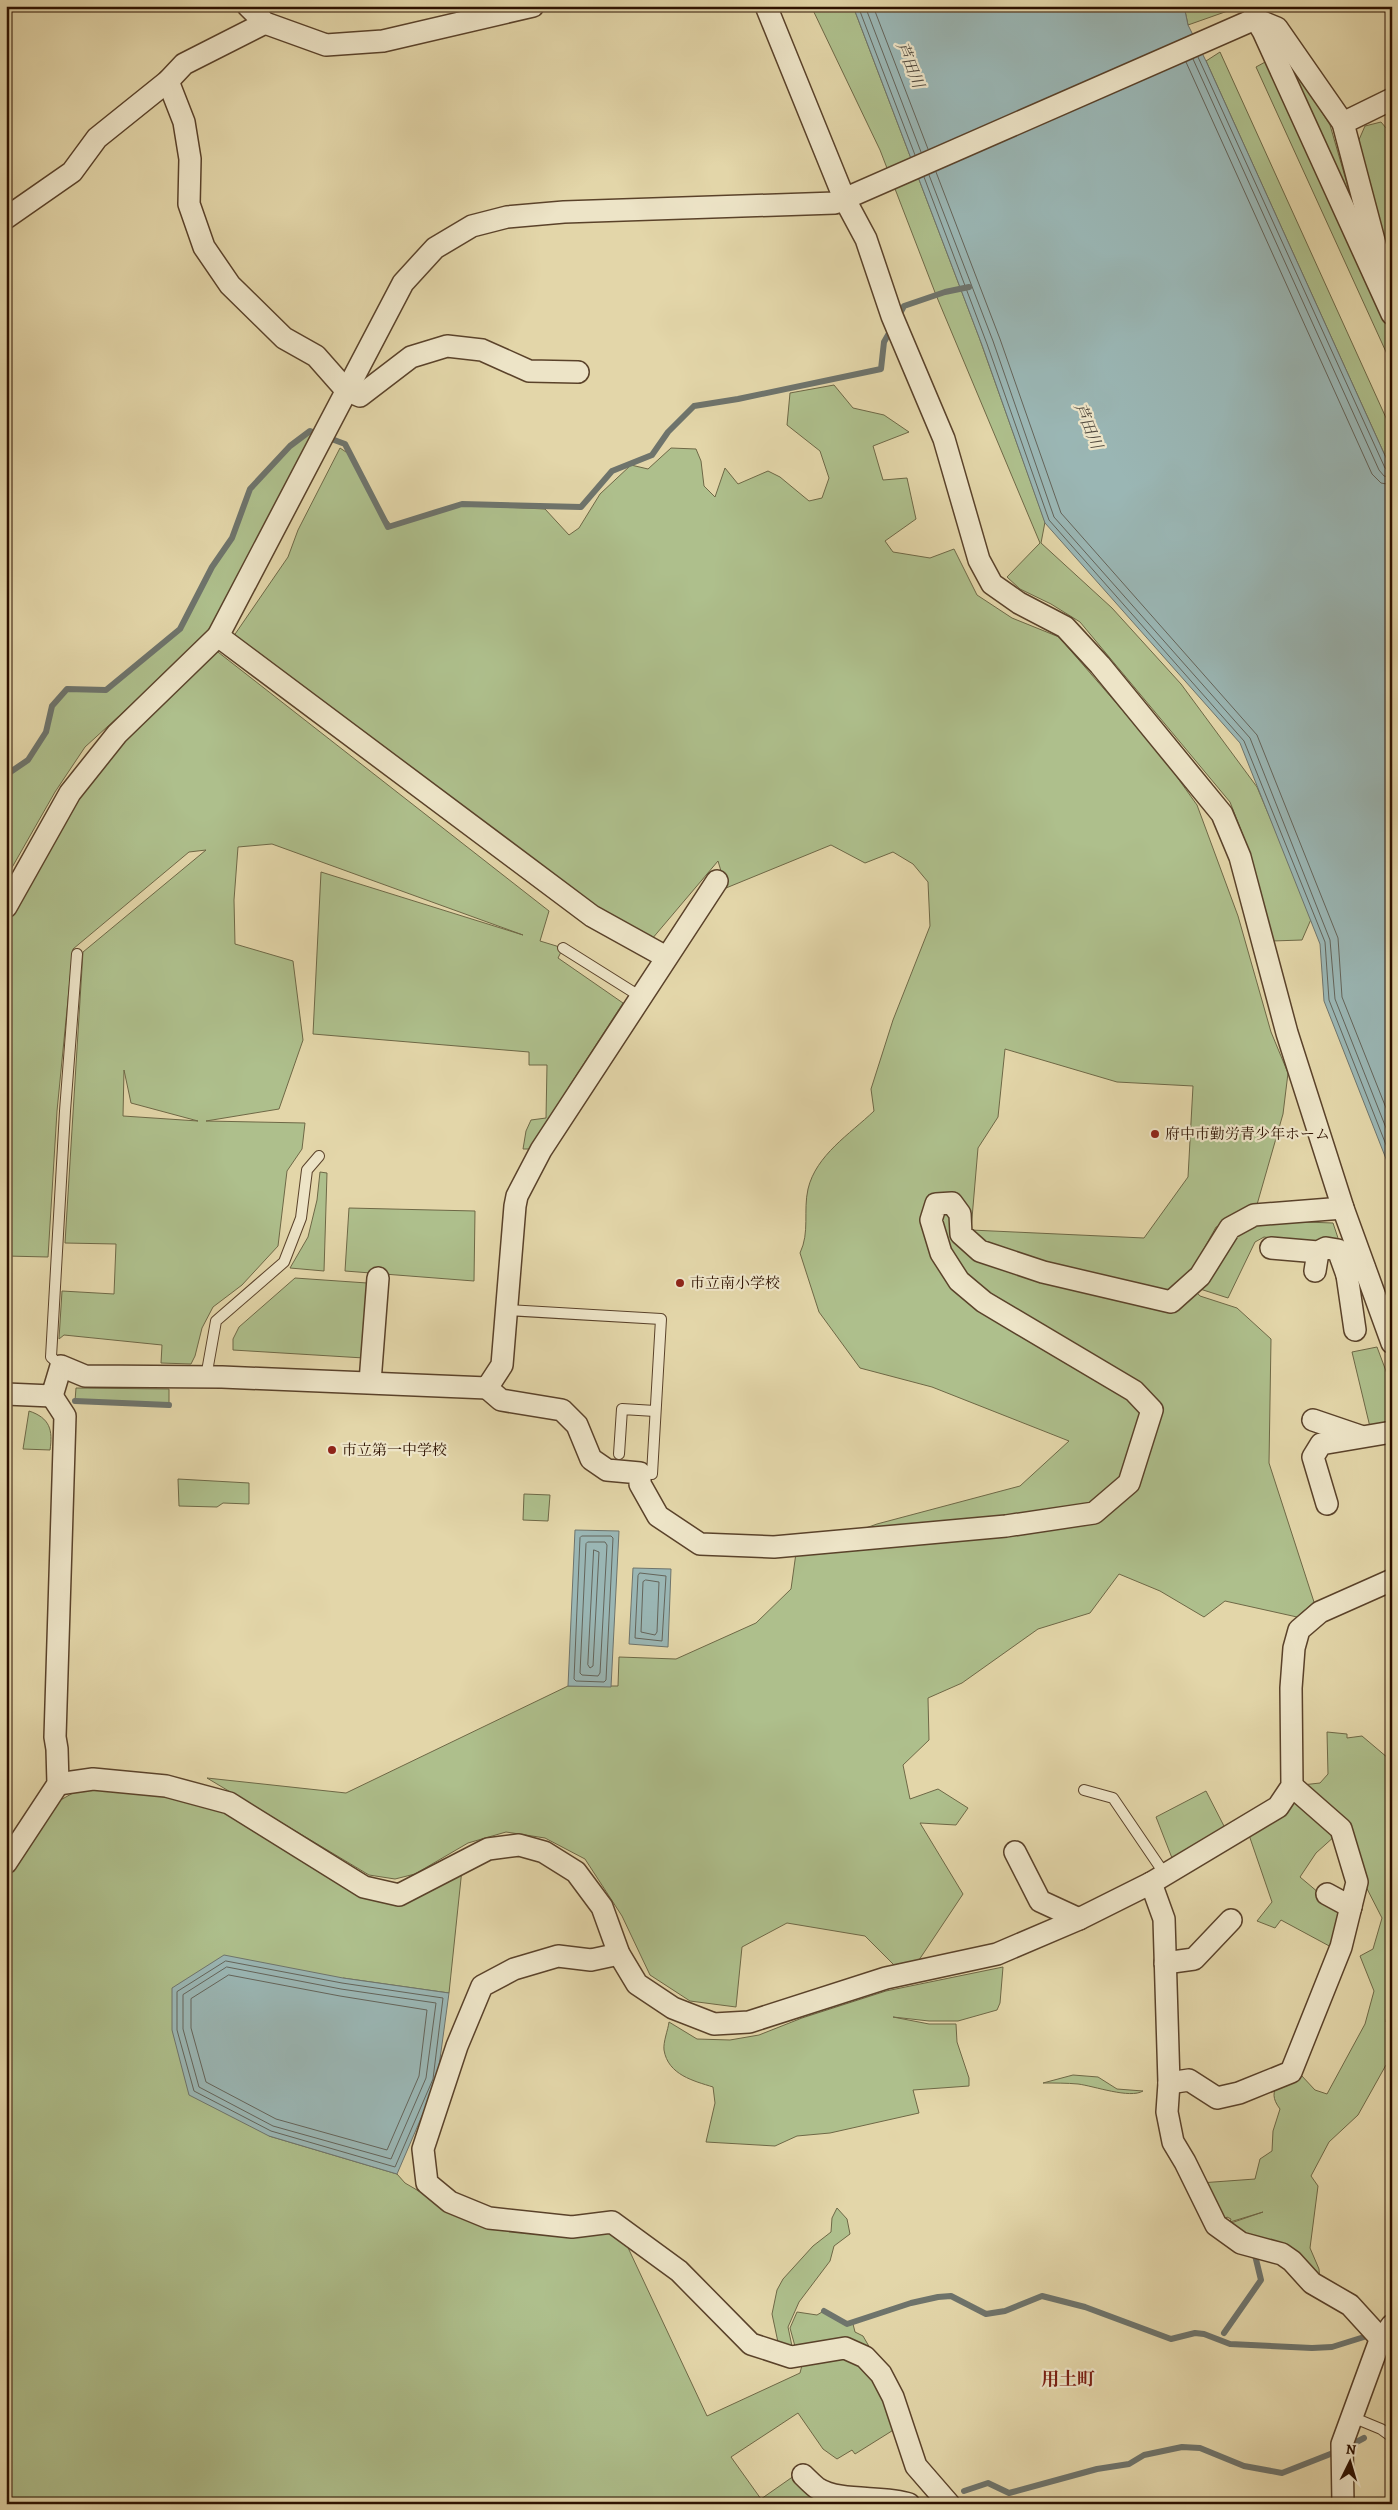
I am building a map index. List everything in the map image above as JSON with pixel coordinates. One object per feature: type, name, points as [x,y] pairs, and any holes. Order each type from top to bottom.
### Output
[{"type":"street","points":[[248,6],[265,23],[326,46],[383,41],[533,6]]},
{"type":"street","points":[[766,6],[851,196],[892,316],[944,439],[979,560],[992,584],[1019,603],[1065,627],[1100,665],[1222,814],[1240,857],[1287,1033],[1343,1208],[1356,1271],[1355,1330]]},
{"type":"street","points":[[6,907],[70,793],[117,734],[218,636],[403,283],[435,248],[472,226],[506,217],[536,214],[835,202],[1253,10]]},
{"type":"street","points":[[1253,10],[1277,28],[1343,123],[1376,248],[1392,278]]},
{"type":"street","points":[[1253,10],[1392,314]]},
{"type":"street","points":[[6,218],[72,172],[97,138],[168,81],[184,64],[265,23]]},
{"type":"street","points":[[168,81],[184,122],[190,159],[189,204],[204,247],[230,285],[284,338],[316,356],[346,390],[360,396],[411,358],[447,346],[482,350],[529,371],[578,372]]},
{"type":"street","points":[[1343,123],[1392,98]]},
{"type":"street","points":[[218,636],[592,916],[666,957]]},
{"type":"street","points":[[487,1388],[502,1365],[517,1196],[541,1150],[717,881]]},
{"type":"street","points":[[6,1864],[58,1784],[58,1749],[55,1737],[65,1416],[52,1396],[61,1366],[84,1376],[206,1377],[487,1388],[501,1400],[562,1410],[577,1425],[591,1459],[607,1470],[640,1473],[640,1484],[658,1516],[700,1544],[782,1547],[1006,1526],[1094,1513],[1129,1483],[1152,1410],[1134,1391],[984,1302],[959,1281],[941,1253],[932,1220],[936,1204],[952,1204],[960,1214],[961,1234],[980,1251],[1043,1272],[1170,1302],[1200,1276],[1230,1228],[1254,1215],[1343,1208]]},
{"type":"street","points":[[1272,1248],[1316,1261],[1326,1248],[1338,1250],[1356,1271],[1392,1343]]},
{"type":"street","points":[[370,1382],[378,1278]]},
{"type":"street","points":[[6,1394],[52,1396]]},
{"type":"street","points":[[1313,1420],[1363,1437]]},
{"type":"street","points":[[1327,1504],[1313,1457],[1321,1444],[1392,1432]]},
{"type":"street","points":[[58,1784],[93,1779],[166,1786],[229,1803],[364,1887],[400,1895],[488,1849],[519,1845],[544,1852],[576,1872],[602,1907],[619,1954],[637,1984],[673,2008],[714,2024],[749,2022],[886,1978],[997,1954],[1078,1919],[1158,1878],[1278,1807],[1292,1786],[1291,1688],[1294,1648],[1299,1630],[1320,1612],[1392,1580]]},
{"type":"street","points":[[1169,2083],[1189,2080],[1217,2098],[1240,2093],[1272,2073],[1290,2072],[1313,1993],[1341,1947],[1357,1882],[1341,1829],[1292,1786]]},
{"type":"street","points":[[1015,1852],[1040,1901],[1078,1919]]},
{"type":"street","points":[[1158,1878],[1164,1919],[1168,2006],[1169,2083],[1167,2112],[1172,2142],[1185,2162],[1216,2225],[1241,2243],[1282,2254],[1292,2261],[1312,2283],[1350,2305],[1386,2332],[1342,2444],[1344,2504]]},
{"type":"street","points":[[1327,1894],[1351,1907]]},
{"type":"street","points":[[1165,1963],[1194,1959],[1231,1920]]},
{"type":"street","points":[[619,1954],[591,1960],[558,1956],[514,1969],[482,1986],[457,2046],[423,2149],[427,2183],[450,2202],[489,2218],[572,2227],[612,2222],[679,2272],[751,2344],[792,2357],[845,2348],[864,2357],[881,2374],[893,2397],[916,2466],[949,2504]]},
{"type":"street","points":[[803,2475],[819,2489],[854,2498],[896,2499],[909,2504]]},
{"type":"lane","points":[[563,948],[641,997]]},
{"type":"lane","points":[[61,1366],[51,1357],[65,1111],[77,954]]},
{"type":"lane","points":[[206,1377],[216,1321],[284,1262],[301,1218],[307,1170],[319,1156]]},
{"type":"lane","points":[[506,1310],[661,1319],[652,1474],[640,1473]]},
{"type":"lane","points":[[619,1454],[622,1409],[655,1411]]},
{"type":"lane","points":[[1084,1790],[1113,1798],[1158,1878]]},
{"type":"lane","points":[[1352,2417],[1381,2429],[1392,2437]]},
{"type":"green space","points":[[811,6],[853,6],[979,337],[1045,522],[1041,543],[1112,608],[1181,684],[1257,787],[1312,917],[1302,940],[1272,941],[1244,838],[1230,802],[1080,622],[1051,604],[1020,589],[1007,577],[1040,543],[936,295],[880,150]]},
{"type":"green space","points":[[1184,6],[1239,6],[1239,7],[1188,25]]},
{"type":"green space","points":[[1283,51],[1330,125],[1359,225]]},
{"type":"green space","points":[[1220,52],[1392,431],[1392,471],[1206,61]]},
{"type":"green space","points":[[1267,61],[1392,335],[1392,365],[1256,67]]},
{"type":"green space","points":[[1381,122],[1392,135],[1392,211],[1390,213],[1392,217],[1392,255],[1382,235],[1358,142],[1365,126]]},
{"type":"green space","points":[[834,385],[853,408],[884,415],[909,432],[873,446],[883,480],[907,478],[916,519],[885,541],[893,552],[930,558],[954,549],[977,595],[1012,618],[1059,637],[1162,756],[1197,805],[1238,916],[1271,1032],[1288,1073],[1283,1114],[1254,1215],[1216,1227],[1186,1281],[1200,1296],[1237,1308],[1271,1339],[1269,1463],[1314,1602],[1297,1617],[1225,1601],[1204,1617],[1160,1591],[1119,1574],[1090,1613],[1038,1629],[962,1683],[928,1698],[929,1740],[903,1765],[910,1799],[938,1789],[968,1808],[956,1825],[920,1823],[963,1894],[919,1960],[894,1965],[865,1936],[787,1923],[742,1947],[736,2007],[690,2001],[650,1975],[622,1916],[585,1859],[545,1838],[506,1832],[468,1843],[415,1874],[395,1879],[369,1875],[207,1778],[346,1793],[568,1686],[618,1686],[619,1657],[676,1659],[756,1623],[791,1589],[796,1553],[877,1524],[1020,1486],[1069,1441],[932,1387],[860,1368],[819,1312],[800,1253],[805,1237],[807,1197],[812,1177],[826,1155],[874,1111],[871,1089],[893,1020],[930,926],[928,882],[913,864],[893,852],[865,863],[831,845],[726,888],[718,861],[646,946],[231,640],[288,557],[298,530],[340,448],[352,456],[375,506],[392,526],[460,505],[545,509],[569,535],[579,528],[600,494],[631,465],[648,469],[671,448],[696,449],[701,461],[704,486],[715,497],[725,468],[738,484],[768,471],[780,477],[809,501],[822,498],[829,478],[820,451],[787,425],[790,393]],"holes":[[[1005,1049],[1117,1082],[1193,1086],[1188,1177],[1144,1238],[971,1230],[978,1148],[998,1117]]]},
{"type":"green space","points":[[310,431],[325,437],[216,621],[197,645],[85,747],[55,792],[6,878],[6,775],[28,760],[46,732],[52,706],[67,689],[106,690],[180,629],[212,567],[232,538],[250,489],[290,446]]},
{"type":"green space","points":[[209,645],[549,911],[540,941],[563,948],[558,958],[623,1003],[570,1085],[535,1149],[523,1149],[526,1131],[531,1120],[546,1118],[547,1065],[529,1065],[529,1052],[313,1034],[321,872],[523,935],[272,844],[238,847],[234,900],[235,944],[293,961],[303,1040],[279,1109],[206,1121],[305,1123],[302,1149],[287,1171],[278,1246],[242,1285],[213,1307],[202,1328],[191,1364],[161,1363],[162,1345],[64,1335],[59,1339],[62,1291],[114,1294],[116,1244],[65,1243],[83,952],[206,850],[189,852],[73,949],[57,1111],[48,1257],[6,1256],[6,922],[72,790]],"holes":[[[124,1070],[131,1103],[198,1121],[123,1116]]]},
{"type":"green space","points":[[320,1172],[327,1173],[324,1271],[290,1268],[308,1237],[317,1200]]},
{"type":"green space","points":[[349,1208],[475,1211],[474,1281],[345,1271]]},
{"type":"green space","points":[[1277,1221],[1333,1223],[1339,1241],[1306,1244],[1264,1237],[1255,1242],[1228,1298],[1197,1288],[1237,1230]]},
{"type":"green space","points":[[295,1278],[367,1283],[364,1358],[233,1350],[233,1339],[239,1327]]},
{"type":"green space","points":[[1377,1347],[1392,1387],[1392,1423],[1370,1427],[1352,1352]]},
{"type":"green space","points":[[76,1388],[169,1389],[169,1405],[75,1401]]},
{"type":"green space","points":[[29,1411],[46,1421],[51,1436],[50,1450],[23,1449]]},
{"type":"green space","points":[[178,1479],[249,1483],[249,1504],[223,1503],[217,1507],[179,1506]]},
{"type":"green space","points":[[524,1494],[550,1495],[548,1521],[523,1520]]},
{"type":"green space","points":[[1327,1732],[1347,1734],[1347,1738],[1362,1736],[1388,1758],[1392,1766],[1392,2002],[1388,2007],[1386,2022],[1392,2023],[1392,2061],[1386,2065],[1358,2115],[1329,2142],[1311,2176],[1318,2186],[1310,2248],[1319,2269],[1320,2283],[1241,2237],[1228,2224],[1263,2212],[1230,2222],[1231,2219],[1227,2217],[1221,2222],[1200,2183],[1255,2179],[1260,2159],[1272,2151],[1273,2131],[1280,2109],[1274,2096],[1275,2090],[1282,2082],[1301,2075],[1315,2090],[1327,2094],[1365,2024],[1374,1991],[1360,1956],[1373,1949],[1382,1918],[1362,1879],[1302,1785],[1320,1783],[1328,1774]]},
{"type":"green space","points":[[97,1787],[164,1794],[223,1808],[364,1898],[462,1869],[449,1993],[343,1978],[269,2136],[397,2174],[405,2183],[446,2207],[605,2231],[623,2237],[707,2416],[800,2373],[803,2361],[845,2353],[877,2376],[895,2429],[855,2454],[852,2450],[837,2459],[823,2449],[798,2413],[731,2457],[761,2499],[801,2471],[842,2504],[6,2504],[6,1873],[41,1811],[73,1793]]},
{"type":"green space","points":[[1206,1791],[1225,1828],[1172,1858],[1156,1817]]},
{"type":"green space","points":[[1302,1800],[1336,1835],[1316,1853],[1300,1877],[1325,1898],[1346,1909],[1333,1948],[1281,1920],[1275,1928],[1257,1921],[1272,1902],[1249,1835],[1284,1815],[1291,1803]]},
{"type":"green space","points":[[1003,1967],[1000,2003],[997,2010],[958,2021],[929,2021],[893,2017],[929,2024],[956,2024],[957,2042],[969,2078],[969,2086],[913,2090],[919,2113],[830,2133],[797,2136],[775,2146],[706,2142],[715,2103],[713,2087],[683,2076],[666,2059],[664,2043],[669,2022],[697,2039],[730,2040],[759,2035],[802,2018],[886,1991]]},
{"type":"green space","points":[[1073,2075],[1098,2077],[1117,2089],[1143,2091],[1130,2094],[1078,2084],[1043,2083]]},
{"type":"green space","points":[[837,2208],[847,2219],[850,2234],[834,2246],[830,2261],[799,2302],[788,2327],[793,2351],[779,2347],[772,2314],[777,2290],[783,2279],[813,2246],[831,2232],[832,2218]]},
{"type":"green space","points":[[797,2312],[817,2315],[822,2312],[847,2326],[853,2324],[855,2332],[863,2336],[874,2355],[796,2350],[790,2328]]},
{"type":"water","name":"芦田川","points":[[853,6],[1184,6],[1188,25],[1392,471],[1392,1174],[1324,1001],[1320,944],[1240,743],[1045,523],[982,345]]},
{"type":"water","points":[[575,1530],[619,1531],[611,1687],[568,1686]]},
{"type":"water","points":[[633,1568],[671,1569],[668,1647],[629,1644]]},
{"type":"water","points":[[224,1955],[343,1978],[449,1993],[437,2081],[397,2174],[269,2136],[189,2095],[172,2030],[172,1988]]},
{"type":"waterway","points":[[898,317],[904,306],[945,292],[969,287]]},
{"type":"waterway","points":[[6,775],[28,760],[46,732],[52,706],[67,689],[106,690],[180,629],[212,567],[232,538],[250,489],[290,446],[310,431],[345,444],[388,527],[462,504],[581,507],[612,471],[652,455],[668,432],[694,406],[738,399],[881,369],[884,342],[892,328]]},
{"type":"waterway","points":[[75,1401],[169,1405]]},
{"type":"waterway","points":[[1224,2333],[1261,2280],[1254,2251]]},
{"type":"waterway","points":[[824,2311],[847,2324],[911,2303],[938,2297],[951,2296],[986,2314],[1005,2311],[1042,2296],[1085,2307],[1171,2339],[1195,2333],[1204,2334],[1230,2344],[1312,2348],[1332,2347],[1364,2337]]},
{"type":"waterway","points":[[1381,2429],[1392,2426]]},
{"type":"waterway","points":[[1347,2447],[1364,2438]]},
{"type":"waterway","points":[[964,2491],[988,2483],[1009,2493],[1097,2469],[1129,2464],[1144,2455],[1182,2447],[1200,2448],[1244,2466],[1282,2473],[1338,2451]]},
{"type":"place","name":"府中市勤労青少年ホーム","points":[[1155,1134]]},
{"type":"place","name":"市立南小学校","points":[[680,1283]]},
{"type":"place","name":"市立第一中学校","points":[[332,1450]]},
{"type":"district","name":"用土町","points":[[1068,2379]]}]
